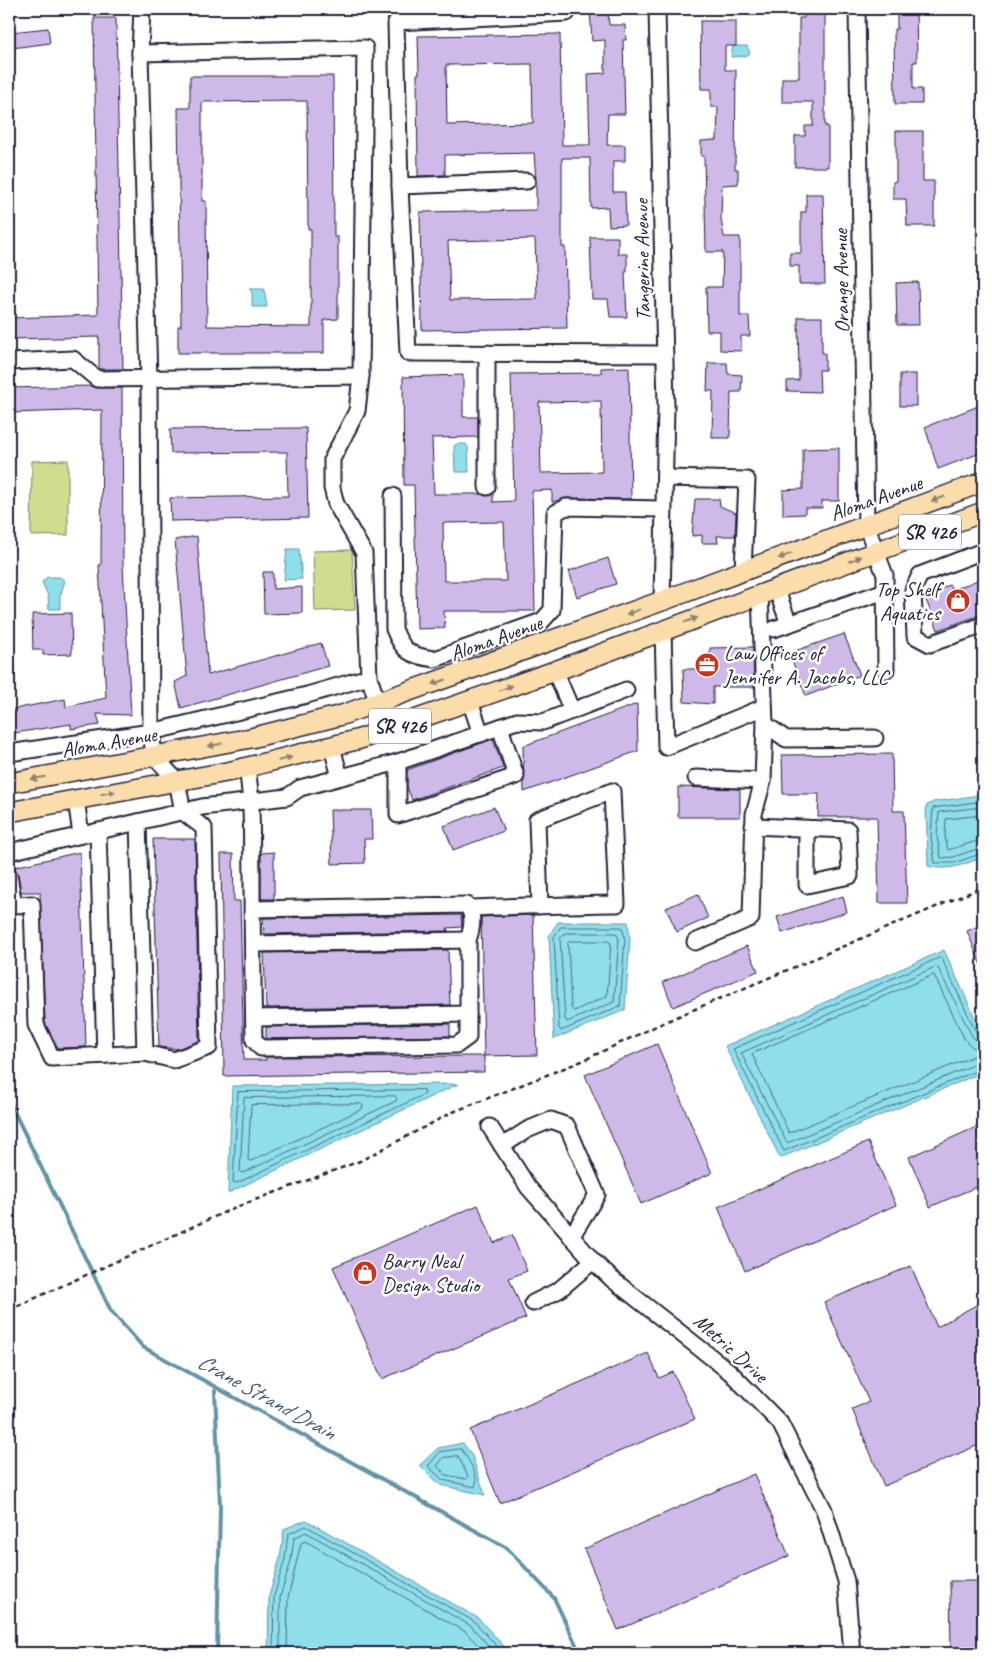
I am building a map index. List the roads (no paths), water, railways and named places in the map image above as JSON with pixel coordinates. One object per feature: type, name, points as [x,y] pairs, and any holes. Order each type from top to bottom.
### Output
[{"type":"main road","name":"Aloma Avenue","points":[[9,784],[282,731],[378,704],[983,482]]},
{"type":"main road","name":"SR 426","points":[[9,812],[247,768],[332,747],[393,729],[983,512]]},
{"type":"main road","points":[[555,670],[561,660],[573,653],[646,626],[656,616],[662,601]]},
{"type":"main road","points":[[470,701],[483,679],[501,660]]},
{"type":"street","points":[[9,876],[14,905],[32,904],[36,1025],[52,1058],[145,1053],[174,1060],[208,1047],[204,828],[183,812],[177,781],[154,756],[151,732],[149,380],[140,53],[142,9]]},
{"type":"street","name":"Tangerine Avenue","points":[[657,9],[665,354],[662,601]]},
{"type":"street","name":"Orange Avenue","points":[[857,9],[866,525],[885,575],[886,670]]},
{"type":"street","points":[[567,13],[396,22],[400,186],[408,353],[665,354]]},
{"type":"street","points":[[140,53],[365,48],[361,376],[357,412],[332,459],[331,474],[336,504],[364,553],[369,677],[378,704]]},
{"type":"street","points":[[400,186],[527,181]]},
{"type":"street","points":[[487,353],[487,486]]},
{"type":"street","points":[[9,362],[73,359],[97,379],[149,380],[361,376]]},
{"type":"street","points":[[664,478],[747,480],[743,571]]},
{"type":"street","points":[[393,496],[394,629],[401,647],[418,657],[435,659],[542,621],[552,610],[555,513],[566,507],[662,509]]},
{"type":"street","points":[[983,552],[920,575],[913,590],[915,636],[930,644],[983,625]]},
{"type":"street","points":[[768,591],[789,624]]},
{"type":"street","points":[[695,942],[751,918],[754,814],[763,781],[768,591]]},
{"type":"street","points":[[774,629],[885,591]]},
{"type":"street","points":[[663,630],[666,747],[764,707]]},
{"type":"street","points":[[555,670],[572,711]]},
{"type":"street","points":[[9,753],[151,732],[307,695],[369,677]]},
{"type":"street","points":[[9,852],[202,807],[287,797],[300,788],[398,762],[517,721],[543,722],[626,690]]},
{"type":"street","points":[[470,701],[481,734]]},
{"type":"street","points":[[765,724],[786,739],[875,738]]},
{"type":"street","points":[[398,762],[398,815],[516,776],[500,727]]},
{"type":"street","points":[[332,747],[340,777]]},
{"type":"street","points":[[247,768],[252,801],[252,909],[254,1040],[261,1048],[456,1045],[468,1037],[468,940],[472,929],[472,912],[467,905],[252,909]]},
{"type":"street","points":[[696,778],[763,781]]},
{"type":"street","points":[[469,908],[617,904],[612,791],[538,820],[540,906]]},
{"type":"street","points":[[76,799],[81,835]]},
{"type":"street","points":[[138,822],[145,1053]]},
{"type":"street","points":[[753,826],[808,828]]},
{"type":"street","points":[[98,831],[105,1055]]},
{"type":"street","points":[[253,944],[468,940]]},
{"type":"street","points":[[254,1018],[468,1014]]},
{"type":"street","points":[[502,1146],[527,1130],[551,1120],[567,1126],[598,1195],[571,1237]]},
{"type":"street","name":"Metric Drive","points":[[490,1127],[528,1187],[593,1261],[613,1280],[730,1372],[780,1423],[824,1510],[846,1581],[852,1653]]},
{"type":"street","points":[[533,1304],[559,1290],[593,1261]]},
{"type":"water","points":[[733,46],[747,46],[750,53],[746,56],[731,57]]},
{"type":"water","points":[[249,289],[264,289],[267,307],[252,307],[252,292]]},
{"type":"water","points":[[466,444],[468,447],[469,472],[455,472],[454,446]]},
{"type":"water","points":[[287,549],[299,549],[302,579],[284,580]]},
{"type":"water","points":[[47,577],[60,577],[65,581],[60,596],[60,609],[49,609],[48,596],[42,582]]},
{"type":"water","points":[[979,795],[983,797],[983,857],[949,868],[928,866],[926,806],[933,802]]},
{"type":"water","points":[[558,922],[628,922],[630,939],[625,1010],[554,1039],[549,935]]},
{"type":"water","points":[[944,950],[983,1035],[983,1072],[780,1158],[725,1046]]},
{"type":"water","points":[[458,1084],[228,1193],[232,1086]]},
{"type":"water","points":[[463,1443],[472,1456],[485,1495],[440,1485],[420,1465],[438,1448]]},
{"type":"water","points":[[306,1520],[478,1618],[510,1653],[268,1653],[269,1596],[280,1558],[284,1529]]},
{"type":"waterway","name":"Crane Strand Drain","points":[[9,1101],[111,1311],[143,1347],[507,1548],[554,1598],[580,1653]]},
{"type":"waterway","points":[[215,1391],[220,1506],[217,1653]]},
{"type":"place","name":"Top Shelf Aquatics","points":[[958,601]]},
{"type":"place","name":"Law Offices of Jennifer A. Jacobs, LLC","points":[[707,665]]},
{"type":"place","name":"Barry Neal Design Studio","points":[[365,1273]]}]
